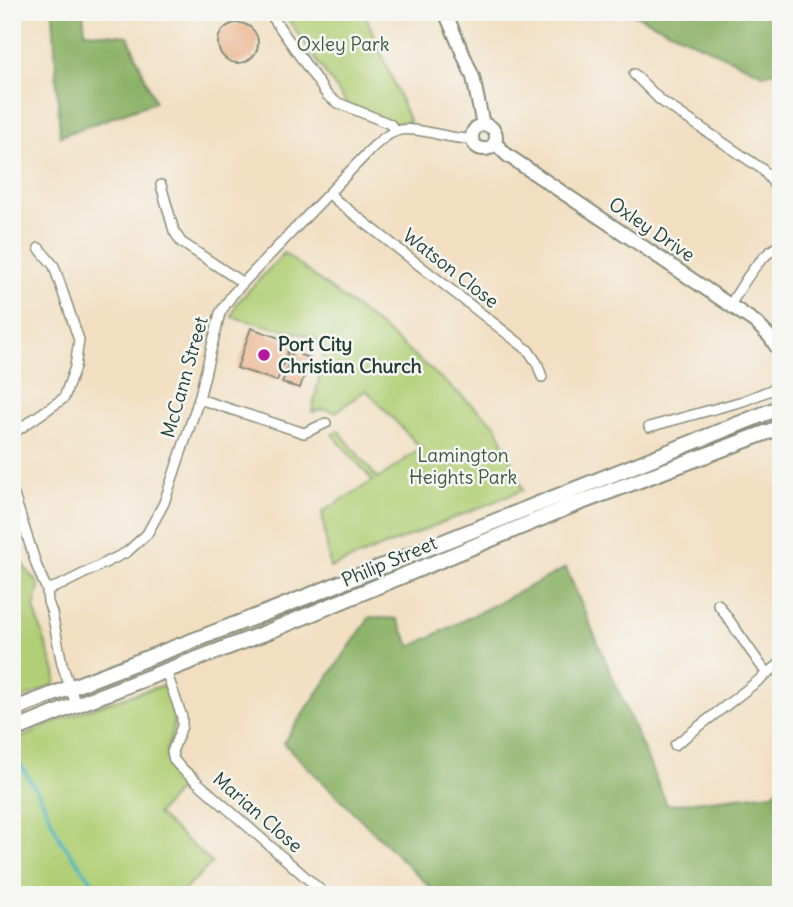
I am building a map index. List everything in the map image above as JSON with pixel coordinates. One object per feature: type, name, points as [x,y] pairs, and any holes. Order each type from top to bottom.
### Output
[{"type":"main road","name":"Philip Street","points":[[12,710],[278,608],[781,407]]},
{"type":"main road","name":"Philip Street","points":[[12,731],[365,593],[571,506],[781,427]]},
{"type":"street","points":[[270,12],[335,103],[390,124],[396,131],[409,130],[462,140],[472,139]]},
{"type":"street","points":[[445,12],[471,71],[483,125]]},
{"type":"street","points":[[634,74],[660,100],[762,169],[781,197]]},
{"type":"street","points":[[483,125],[488,125],[495,131],[495,144],[488,149],[480,149],[472,139],[475,130],[483,125]]},
{"type":"street","name":"McCann Street","points":[[47,590],[127,552],[147,534],[164,503],[199,399],[220,313],[243,283],[373,147],[396,131]]},
{"type":"street","name":"Oxley Drive","points":[[495,144],[507,155],[755,322],[770,337],[781,354]]},
{"type":"street","points":[[161,185],[174,231],[181,242],[243,283]]},
{"type":"street","name":"Watson Close","points":[[330,194],[528,350],[542,377]]},
{"type":"street","points":[[730,305],[756,264],[781,244]]},
{"type":"street","points":[[12,434],[64,398],[75,367],[79,340],[54,266],[39,248]]},
{"type":"street","points":[[649,427],[743,401],[781,386]]},
{"type":"street","points":[[199,399],[304,433],[326,423]]},
{"type":"street","points":[[12,489],[47,590],[62,664],[76,705]]},
{"type":"street","points":[[718,604],[767,674]]},
{"type":"street","points":[[675,746],[781,663]]},
{"type":"street","name":"Marian Close","points":[[166,671],[182,717],[182,726],[172,752],[180,767],[326,895]]},
{"type":"green space","points":[[53,12],[83,12],[85,32],[128,36],[155,102],[60,136]]},
{"type":"green space","name":"Oxley Park","points":[[283,12],[364,12],[410,122],[394,123],[349,107]]},
{"type":"green space","points":[[629,12],[781,12],[781,68],[765,75]]},
{"type":"green space","name":"Lamington Heights Park","points":[[284,253],[377,324],[496,425],[523,490],[330,568],[322,512],[373,481],[332,434],[338,430],[378,479],[421,448],[366,390],[336,412],[324,409],[312,412],[325,350],[314,337],[232,317],[237,303]]},
{"type":"green space","points":[[12,528],[24,567],[39,586],[34,608],[56,680],[54,685],[12,703]]},
{"type":"green space","points":[[566,568],[667,805],[773,793],[781,786],[781,895],[438,895],[283,743],[370,617],[397,619],[411,647]]},
{"type":"green space","points":[[165,685],[174,712],[167,755],[175,771],[186,782],[157,814],[212,863],[179,895],[12,895],[12,743],[67,717]]},
{"type":"building","points":[[238,23],[246,24],[252,29],[257,35],[257,51],[252,57],[246,62],[238,63],[230,62],[224,57],[219,51],[218,43],[219,35],[224,29],[230,24]]},
{"type":"building","name":"Port City Christian Church","points":[[251,328],[291,342],[277,381],[237,368]]},
{"type":"building","name":"Port City Christian Church","points":[[292,342],[303,345],[300,355],[310,358],[300,388],[282,383],[292,353],[289,353]]},
{"type":"waterway","points":[[12,751],[41,798],[61,841],[103,895]]},
{"type":"place","name":"Port City Christian Church","points":[[264,355]]}]
